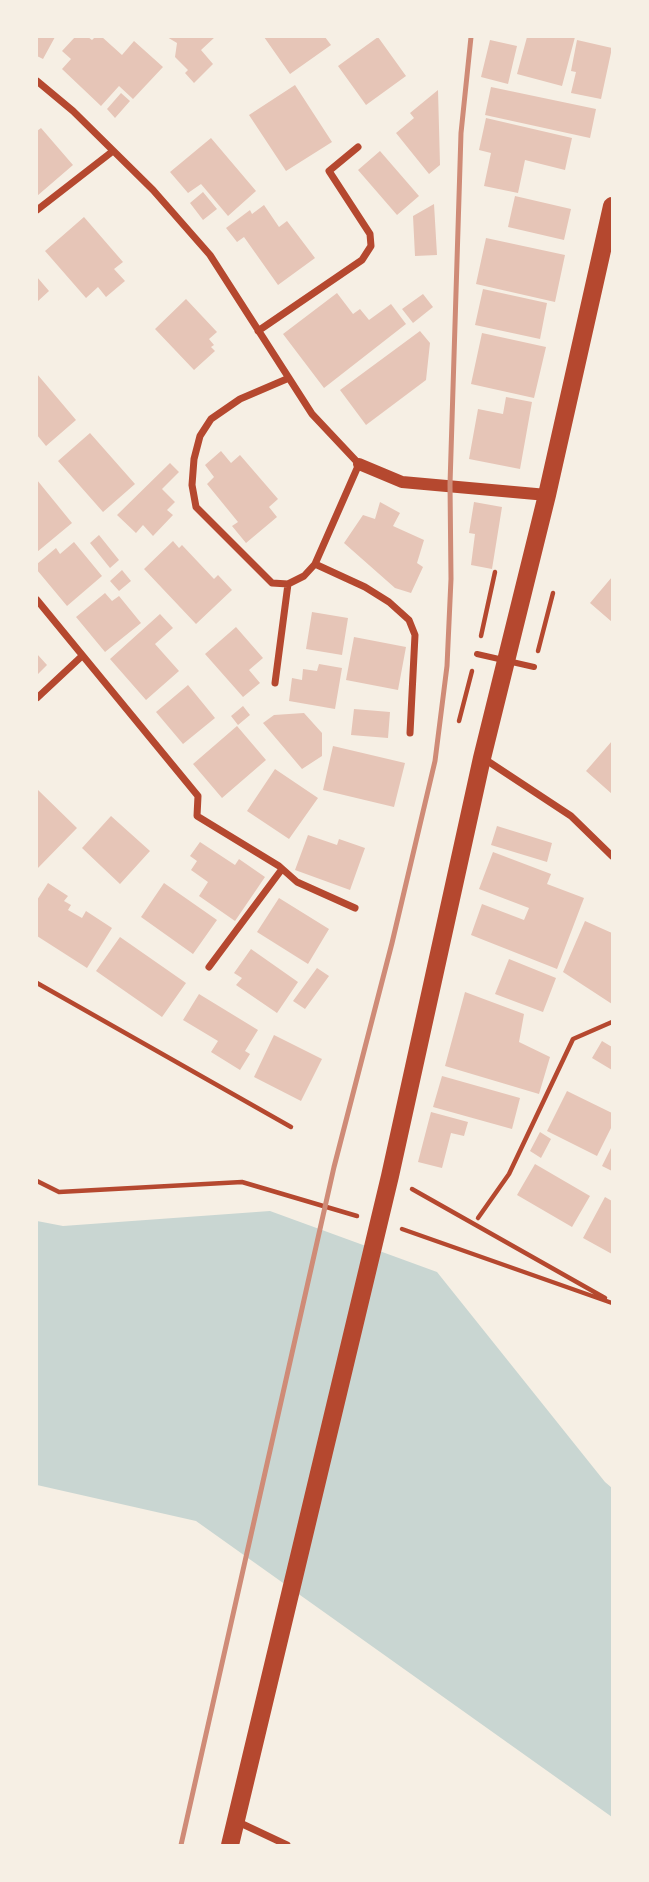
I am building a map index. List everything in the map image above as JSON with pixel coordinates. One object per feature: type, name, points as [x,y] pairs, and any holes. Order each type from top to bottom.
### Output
[{"type":"main road","points":[[230,1845],[390,1176],[482,758],[547,495],[612,206]]},
{"type":"street","points":[[37,81],[73,111],[153,190],[210,255],[312,414],[359,464],[402,482],[547,495]]},
{"type":"street","points":[[258,331],[362,260],[371,246],[370,234],[329,171],[358,147]]},
{"type":"street","points":[[37,210],[113,151]]},
{"type":"street","points":[[289,378],[240,399],[211,419],[200,436],[194,459],[192,485],[196,507],[272,583],[288,584],[304,576],[316,564],[359,464]]},
{"type":"street","points":[[316,564],[365,587],[389,602],[409,620],[415,635],[410,733]]},
{"type":"street","points":[[275,683],[288,584]]},
{"type":"street","points":[[37,600],[198,796],[197,816],[282,869],[297,882],[355,908]]},
{"type":"street","points":[[477,654],[534,667]]},
{"type":"street","points":[[37,698],[82,656]]},
{"type":"street","points":[[482,758],[571,816],[612,856]]},
{"type":"street","points":[[209,967],[282,869]]},
{"type":"street","points":[[236,1821],[288,1845]]},
{"type":"path","points":[[37,983],[291,1127]]},
{"type":"path","points":[[478,1218],[509,1174],[573,1040],[612,1022]]},
{"type":"path","points":[[390,1176],[612,1303]]},
{"type":"path","points":[[37,1181],[59,1192],[242,1182],[368,1219]]},
{"type":"path","points":[[393,1226],[431,1237],[612,1303]]},
{"type":"shaded area","points":[[270,1211],[437,1272],[612,1488],[612,1817],[196,1521],[37,1485],[37,1221],[63,1226]]},
{"type":"building","points":[[37,37],[55,37],[43,59],[37,56]]},
{"type":"building","points":[[75,37],[88,37],[92,40],[102,37],[122,55],[134,41],[163,67],[133,99],[119,86],[101,106],[62,69],[71,59],[62,51]]},
{"type":"building","points":[[167,37],[215,37],[201,50],[213,64],[194,83],[185,73],[188,70],[175,57],[177,43]]},
{"type":"building","points":[[264,37],[325,37],[331,45],[290,74]]},
{"type":"building","points":[[378,37],[406,76],[366,105],[338,66]]},
{"type":"building","points":[[527,37],[575,37],[562,86],[517,74]]},
{"type":"building","points":[[490,40],[517,46],[508,84],[481,77]]},
{"type":"building","points":[[577,40],[612,48],[601,99],[571,93],[576,72],[571,71]]},
{"type":"building","points":[[295,85],[332,142],[286,171],[249,115]]},
{"type":"building","points":[[491,87],[596,109],[590,138],[485,115]]},
{"type":"building","points":[[438,90],[440,165],[429,174],[396,133],[414,118],[410,113]]},
{"type":"building","points":[[121,93],[130,101],[115,118],[107,109]]},
{"type":"building","points":[[486,118],[572,138],[565,170],[525,160],[518,193],[484,186],[491,153],[479,150]]},
{"type":"building","points":[[41,128],[73,165],[37,196],[37,131]]},
{"type":"building","points":[[211,138],[256,191],[228,216],[201,184],[188,193],[170,172]]},
{"type":"building","points":[[380,151],[419,196],[397,215],[358,170]]},
{"type":"building","points":[[203,192],[217,209],[203,220],[190,203]]},
{"type":"building","points":[[515,196],[571,209],[564,240],[508,227]]},
{"type":"building","points":[[434,204],[437,255],[415,256],[413,216]]},
{"type":"building","points":[[264,205],[279,227],[287,221],[315,258],[278,285],[244,237],[237,242],[226,228],[250,210],[252,214]]},
{"type":"building","points":[[84,217],[123,262],[114,269],[125,281],[106,297],[98,287],[86,298],[45,251]]},
{"type":"building","points":[[486,238],[565,255],[555,302],[476,284]]},
{"type":"building","points":[[37,277],[49,291],[37,302]]},
{"type":"building","points":[[483,289],[547,303],[540,339],[475,325]]},
{"type":"building","points":[[337,293],[353,314],[360,309],[369,320],[391,304],[406,324],[324,388],[283,334]]},
{"type":"building","points":[[423,294],[433,307],[413,323],[402,309]]},
{"type":"building","points":[[186,299],[217,332],[209,339],[215,351],[194,370],[155,329]]},
{"type":"building","points":[[420,331],[430,343],[426,380],[366,425],[340,390]]},
{"type":"building","points":[[482,333],[546,347],[534,398],[471,384]]},
{"type":"building","points":[[37,374],[76,420],[46,446],[37,435]]},
{"type":"building","points":[[506,397],[532,402],[520,469],[469,459],[478,409],[503,414]]},
{"type":"building","points":[[90,433],[135,484],[103,512],[58,461]]},
{"type":"building","points":[[221,451],[231,463],[240,455],[278,499],[269,507],[277,517],[246,543],[232,526],[238,522],[207,484],[214,477],[205,465]]},
{"type":"building","points":[[170,463],[179,472],[162,489],[175,502],[167,510],[173,515],[153,536],[143,525],[136,533],[117,515]]},
{"type":"building","points":[[37,480],[72,523],[37,552]]},
{"type":"building","points":[[380,502],[400,513],[393,526],[424,540],[417,563],[423,567],[411,593],[395,588],[344,543],[363,515],[375,519]]},
{"type":"building","points":[[474,502],[502,507],[492,569],[471,565],[475,534],[469,533]]},
{"type":"building","points":[[99,535],[119,560],[110,568],[90,543]]},
{"type":"building","points":[[173,541],[179,548],[182,545],[214,579],[218,575],[232,590],[196,624],[144,569]]},
{"type":"building","points":[[74,542],[102,576],[67,606],[37,570],[37,564],[56,548],[60,554]]},
{"type":"building","points":[[122,570],[131,581],[119,591],[110,581]]},
{"type":"building","points":[[612,577],[612,622],[590,603]]},
{"type":"building","points":[[105,593],[112,601],[119,596],[141,623],[105,652],[76,617]]},
{"type":"building","points":[[312,612],[348,618],[342,655],[306,649]]},
{"type":"building","points":[[160,614],[173,628],[155,644],[179,671],[146,700],[110,659]]},
{"type":"building","points":[[236,627],[263,658],[249,670],[260,683],[243,697],[205,654]]},
{"type":"building","points":[[354,637],[406,647],[398,690],[346,680]]},
{"type":"building","points":[[37,654],[47,665],[37,675]]},
{"type":"building","points":[[319,664],[342,668],[335,709],[289,701],[292,678],[302,680],[303,669],[317,671]]},
{"type":"building","points":[[188,685],[215,718],[183,744],[156,712]]},
{"type":"building","points":[[243,706],[250,715],[238,725],[231,716]]},
{"type":"building","points":[[354,709],[390,712],[388,738],[351,735]]},
{"type":"building","points":[[304,713],[322,733],[322,756],[302,769],[263,723],[274,715]]},
{"type":"building","points":[[237,726],[266,760],[222,798],[193,764]]},
{"type":"building","points":[[612,741],[612,794],[586,771]]},
{"type":"building","points":[[333,746],[405,763],[394,807],[323,790]]},
{"type":"building","points":[[275,769],[318,798],[289,839],[247,811]]},
{"type":"building","points":[[37,789],[77,828],[37,869]]},
{"type":"building","points":[[111,816],[150,851],[120,884],[82,848]]},
{"type":"building","points":[[497,826],[552,843],[547,862],[491,845]]},
{"type":"building","points":[[308,835],[337,845],[339,839],[365,848],[350,890],[295,870]]},
{"type":"building","points":[[200,842],[235,865],[239,859],[265,877],[235,921],[199,896],[208,882],[191,870],[197,861],[190,856]]},
{"type":"building","points":[[493,852],[551,874],[547,884],[584,898],[557,969],[471,935],[482,904],[524,920],[529,908],[479,889]]},
{"type":"building","points":[[48,883],[68,896],[64,901],[71,905],[68,910],[82,918],[86,911],[112,928],[87,968],[37,936],[37,900]]},
{"type":"building","points":[[164,883],[217,920],[193,954],[141,917]]},
{"type":"building","points":[[279,898],[329,929],[308,964],[257,932]]},
{"type":"building","points":[[585,921],[612,933],[612,1004],[563,972]]},
{"type":"building","points":[[120,937],[186,983],[162,1017],[96,971]]},
{"type":"building","points":[[251,949],[298,982],[277,1013],[236,985],[242,978],[234,973]]},
{"type":"building","points":[[509,959],[556,978],[543,1012],[495,994]]},
{"type":"building","points":[[317,968],[329,976],[305,1009],[293,1001]]},
{"type":"building","points":[[465,992],[524,1014],[519,1042],[550,1057],[539,1094],[445,1066]]},
{"type":"building","points":[[199,994],[258,1030],[245,1051],[250,1054],[240,1070],[211,1052],[218,1041],[183,1020]]},
{"type":"building","points":[[274,1035],[322,1059],[301,1101],[254,1077]]},
{"type":"building","points":[[602,1041],[612,1047],[612,1070],[592,1058]]},
{"type":"building","points":[[442,1076],[520,1098],[512,1129],[433,1107]]},
{"type":"building","points":[[567,1091],[612,1113],[612,1126],[597,1156],[547,1131]]},
{"type":"building","points":[[431,1112],[468,1122],[464,1136],[451,1133],[442,1168],[418,1162]]},
{"type":"building","points":[[540,1132],[551,1139],[541,1158],[530,1151]]},
{"type":"building","points":[[612,1146],[612,1171],[602,1166]]},
{"type":"building","points":[[535,1164],[590,1196],[572,1227],[517,1195]]},
{"type":"building","points":[[605,1197],[612,1201],[612,1254],[583,1238]]},
{"type":"railway","points":[[181,1845],[334,1167],[392,943],[435,761],[447,666],[461,133],[471,37]]}]
